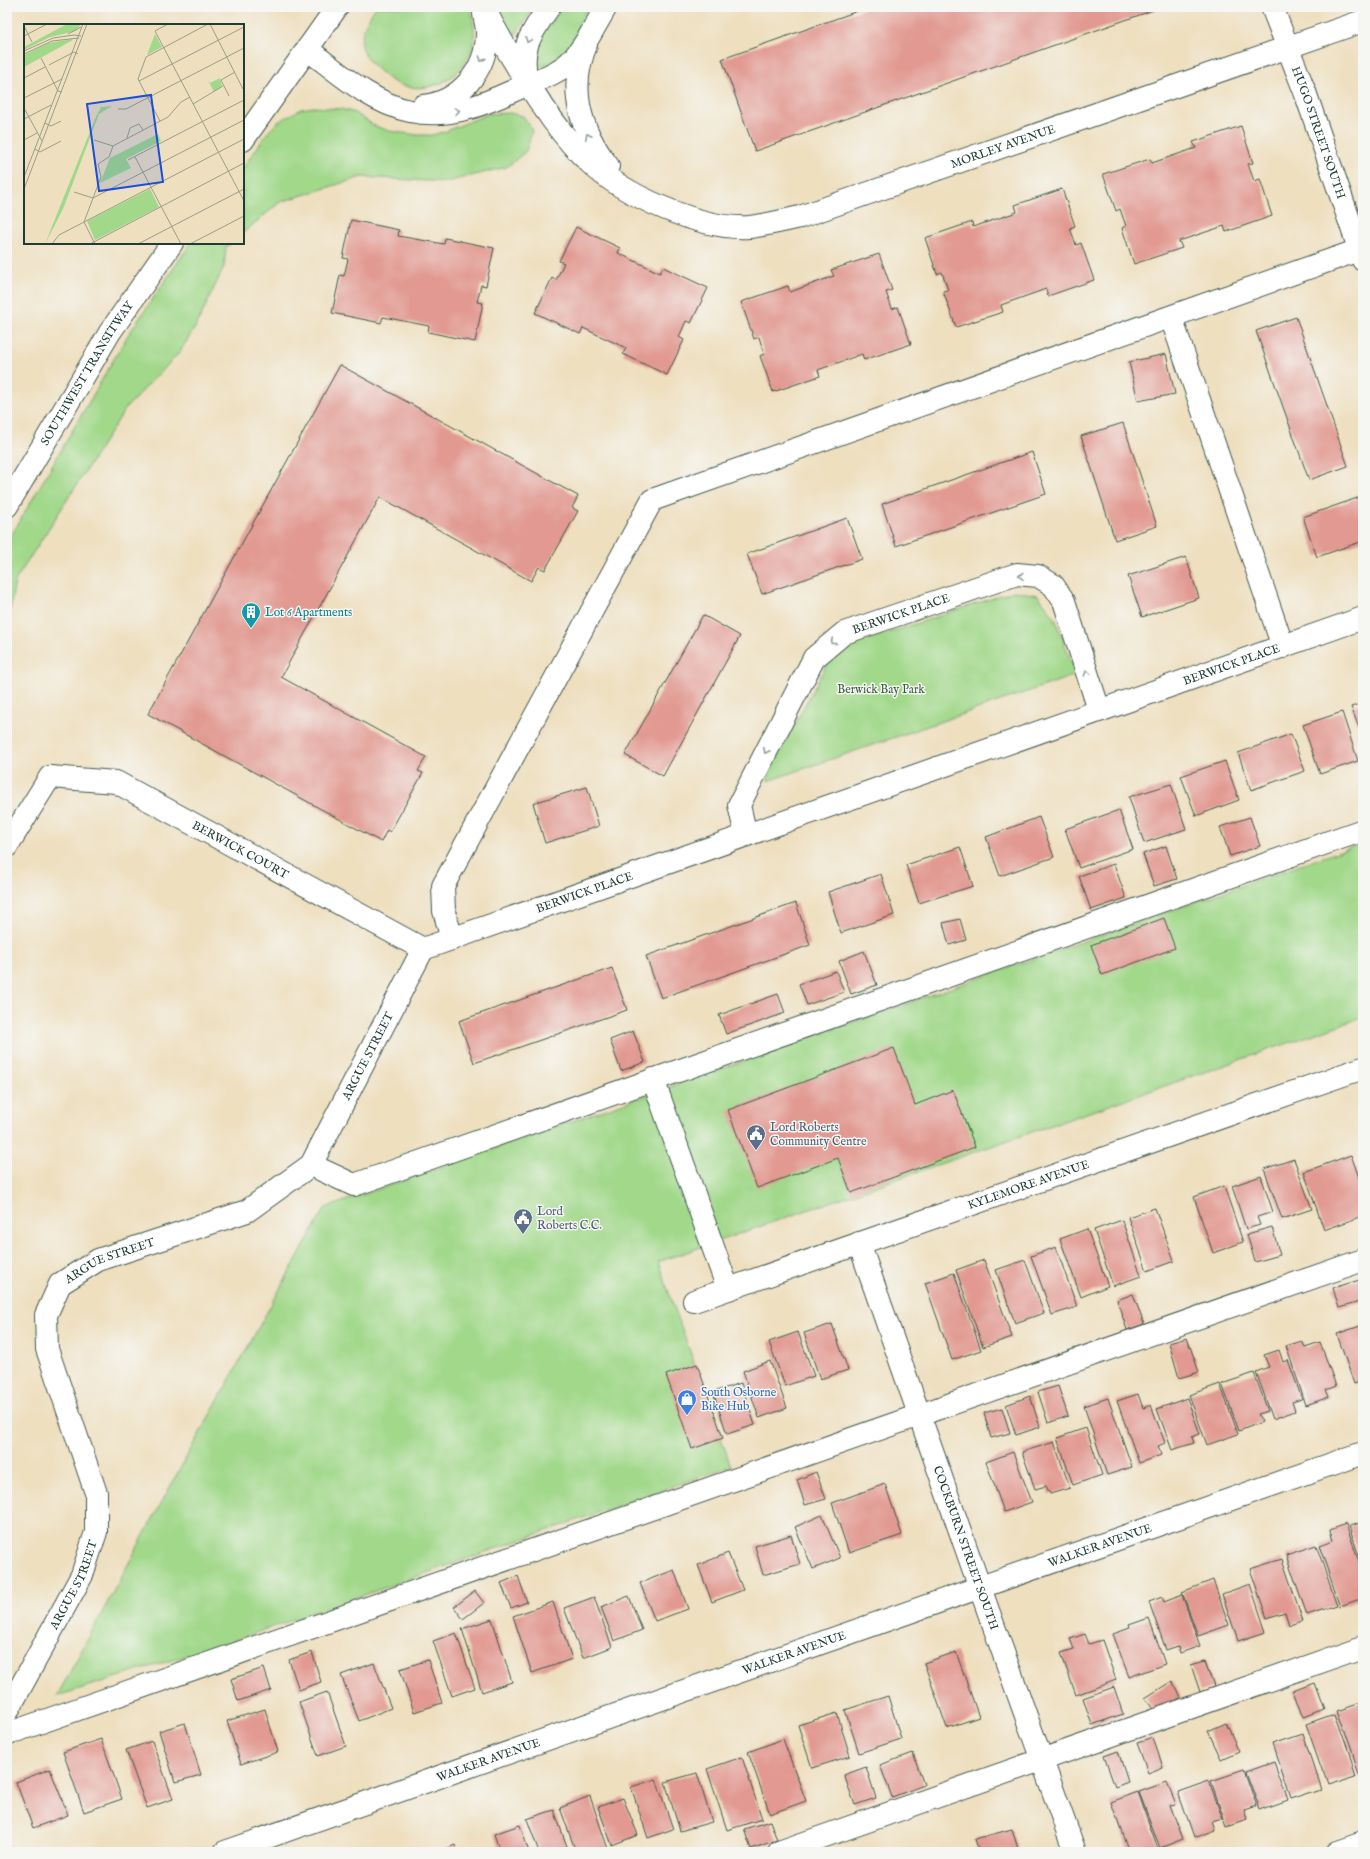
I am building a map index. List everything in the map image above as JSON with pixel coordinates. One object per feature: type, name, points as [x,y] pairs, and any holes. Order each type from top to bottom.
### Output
[{"type":"street","points":[[244,139],[337,7]]},
{"type":"street","points":[[392,105],[408,107],[426,105],[453,96],[467,86],[475,74],[486,47],[487,32],[484,7]]},
{"type":"street","points":[[484,7],[490,22],[529,84],[570,141],[589,163],[612,180],[641,196]]},
{"type":"street","points":[[529,84],[524,68],[526,45],[531,33],[549,7]]},
{"type":"street","points":[[306,49],[374,98],[410,111],[433,114],[457,112],[480,106],[565,66],[577,54],[606,7]]},
{"type":"street","name":"HUGO STREET SOUTH","points":[[1272,7],[1286,48],[1305,92],[1357,227],[1361,255]]},
{"type":"street","name":"MORLEY AVENUE","points":[[641,196],[692,219],[719,225],[748,227],[773,224],[800,217],[1363,21]]},
{"type":"street","points":[[593,28],[585,47],[579,68],[579,109],[586,132],[596,150],[615,175],[641,196]]},
{"type":"street","name":"SOUTHWEST TRANSITWAY","points":[[7,506],[110,332],[171,244]]},
{"type":"street","points":[[452,939],[444,911],[443,886],[652,500],[1171,317],[1361,255]]},
{"type":"street","points":[[1171,317],[1283,647]]},
{"type":"street","name":"BERWICK PLACE","points":[[746,835],[739,805],[814,658],[844,633],[1017,574],[1038,576],[1053,585],[1064,602],[1099,710]]},
{"type":"street","name":"BERWICK PLACE","points":[[423,949],[1363,618]]},
{"type":"street","name":"BERWICK COURT","points":[[7,846],[50,777],[116,782],[423,949]]},
{"type":"street","points":[[311,1165],[354,1185],[1363,830]]},
{"type":"street","name":"ARGUE STREET","points":[[7,1712],[82,1575],[96,1532],[96,1493],[47,1349],[46,1315],[60,1284],[98,1260],[247,1211],[311,1165],[423,949]]},
{"type":"street","name":"KYLEMORE AVENUE","points":[[694,1301],[1363,1068]]},
{"type":"street","points":[[653,1080],[728,1289]]},
{"type":"street","name":"COCKBURN STREET SOUTH","points":[[860,1243],[980,1588],[1075,1852]]},
{"type":"street","points":[[7,1734],[1363,1260]]},
{"type":"street","name":"WALKER AVENUE","points":[[225,1852],[1363,1453]]},
{"type":"street","points":[[779,1852],[1363,1647]]},
{"type":"street","points":[[1337,1852],[1363,1843]]},
{"type":"green space","points":[[376,7],[470,7],[474,31],[473,46],[462,68],[443,82],[420,88],[408,87],[393,82],[384,76],[370,63],[362,48],[363,32]]},
{"type":"green space","points":[[495,7],[535,7],[515,35],[509,33]]},
{"type":"green space","points":[[564,7],[588,7],[573,39],[567,48],[550,63],[540,65],[536,63],[535,57],[538,42]]},
{"type":"green space","points":[[313,107],[341,109],[353,112],[375,126],[389,131],[417,135],[432,135],[444,132],[488,114],[510,113],[523,116],[532,131],[526,151],[507,167],[446,182],[362,177],[280,202],[244,232],[244,167],[268,132],[278,122],[301,109]]},
{"type":"green space","points":[[190,244],[230,244],[226,247],[224,267],[196,326],[179,353],[126,408],[15,581],[7,629],[7,543],[128,335]]},
{"type":"green space","name":"Berwick Bay Park","points":[[1014,591],[1038,595],[1055,618],[1076,675],[768,781],[769,772],[827,664],[855,644]]},
{"type":"green space","name":"Lord Roberts C.C.","points":[[1363,843],[1363,1017],[658,1262],[731,1466],[230,1642],[57,1696],[177,1474],[325,1208]]},
{"type":"building","points":[[869,7],[1162,7],[755,151],[722,59]]},
{"type":"building","points":[[1241,126],[1253,163],[1248,164],[1254,181],[1260,179],[1272,216],[1226,232],[1224,226],[1179,241],[1182,248],[1134,264],[1122,228],[1126,226],[1120,209],[1116,211],[1103,174],[1150,159],[1152,163],[1196,148],[1193,142]]},
{"type":"building","points":[[1062,189],[1075,226],[1070,228],[1076,245],[1081,243],[1094,280],[1048,296],[1046,289],[1001,305],[1003,312],[956,327],[943,291],[948,290],[942,272],[937,274],[925,238],[972,222],[973,227],[1017,212],[1015,205]]},
{"type":"building","points":[[351,220],[399,230],[398,236],[444,244],[445,238],[494,248],[486,286],[481,285],[477,302],[483,303],[475,342],[428,332],[429,326],[383,317],[381,323],[332,313],[340,275],[344,276],[348,259],[343,258]]},
{"type":"building","points":[[576,227],[620,248],[618,253],[660,273],[663,267],[708,288],[691,323],[686,321],[679,337],[684,340],[667,375],[623,354],[626,348],[583,328],[580,334],[535,313],[552,278],[556,280],[564,263],[559,261]]},
{"type":"building","points":[[879,254],[892,290],[886,292],[892,309],[898,307],[911,344],[864,360],[862,354],[818,370],[820,376],[773,392],[760,356],[764,354],[759,337],[754,339],[741,302],[788,286],[790,292],[834,276],[831,270]]},
{"type":"building","points":[[1296,317],[1348,466],[1309,480],[1256,331]]},
{"type":"building","points":[[1166,354],[1175,394],[1138,401],[1129,362]]},
{"type":"building","name":"Lot 6 Apartments","points":[[340,365],[578,496],[572,508],[578,511],[545,570],[539,567],[531,581],[380,497],[281,677],[426,757],[418,771],[423,773],[390,832],[387,830],[381,842],[148,714]]},
{"type":"building","points":[[1123,423],[1157,526],[1115,540],[1081,436]]},
{"type":"building","points":[[1032,452],[1046,494],[896,546],[882,504]]},
{"type":"building","points":[[1363,496],[1363,541],[1317,557],[1303,517]]},
{"type":"building","points":[[847,518],[862,559],[762,594],[747,554]]},
{"type":"building","points":[[1186,557],[1199,598],[1142,617],[1128,576]]},
{"type":"building","points":[[703,615],[740,636],[663,776],[625,755]]},
{"type":"building","points":[[1363,703],[1363,738],[1351,707]]},
{"type":"building","points":[[1342,712],[1358,761],[1320,774],[1303,725]]},
{"type":"building","points":[[1291,734],[1305,771],[1251,790],[1238,753]]},
{"type":"building","points":[[1225,761],[1239,800],[1196,816],[1181,776]]},
{"type":"building","points":[[1171,784],[1186,829],[1144,843],[1129,797]]},
{"type":"building","points":[[587,787],[599,826],[545,843],[533,803]]},
{"type":"building","points":[[1119,810],[1133,849],[1079,868],[1065,829]]},
{"type":"building","points":[[1039,817],[1054,857],[1000,876],[986,837]]},
{"type":"building","points":[[1250,817],[1260,846],[1230,856],[1220,827]]},
{"type":"building","points":[[1166,846],[1177,879],[1154,886],[1143,854]]},
{"type":"building","points":[[960,847],[973,886],[919,903],[906,865]]},
{"type":"building","points":[[1114,864],[1126,898],[1091,910],[1079,876]]},
{"type":"building","points":[[881,874],[894,915],[841,933],[828,892]]},
{"type":"building","points":[[796,903],[810,945],[661,998],[646,956]]},
{"type":"building","points":[[1164,918],[1175,948],[1102,975],[1091,945]]},
{"type":"building","points":[[960,919],[966,940],[949,945],[943,923]]},
{"type":"building","points":[[864,951],[877,985],[851,994],[839,961]]},
{"type":"building","points":[[612,968],[627,1010],[474,1063],[459,1021]]},
{"type":"building","points":[[836,971],[844,992],[807,1005],[799,984]]},
{"type":"building","points":[[778,994],[785,1013],[726,1034],[719,1015]]},
{"type":"building","points":[[633,1031],[645,1062],[621,1071],[610,1040]]},
{"type":"building","points":[[894,1048],[915,1105],[953,1090],[975,1147],[851,1193],[838,1158],[757,1188],[728,1110]]},
{"type":"building","points":[[1351,1155],[1363,1189],[1363,1216],[1324,1230],[1304,1172]]},
{"type":"building","points":[[1294,1159],[1312,1209],[1282,1219],[1264,1169]]},
{"type":"building","points":[[1261,1176],[1273,1212],[1257,1217],[1260,1225],[1246,1229],[1232,1186]]},
{"type":"building","points":[[1224,1186],[1243,1242],[1213,1253],[1194,1197]]},
{"type":"building","points":[[1155,1208],[1174,1261],[1147,1271],[1128,1217]]},
{"type":"building","points":[[1122,1220],[1141,1276],[1113,1286],[1094,1230]]},
{"type":"building","points":[[1272,1227],[1280,1255],[1255,1262],[1247,1234]]},
{"type":"building","points":[[1087,1229],[1108,1286],[1081,1297],[1060,1239]]},
{"type":"building","points":[[1056,1247],[1077,1307],[1052,1315],[1031,1256]]},
{"type":"building","points":[[984,1260],[1012,1337],[983,1347],[956,1270]]},
{"type":"building","points":[[1025,1260],[1044,1313],[1015,1323],[996,1270]]},
{"type":"building","points":[[954,1273],[981,1350],[952,1360],[925,1283]]},
{"type":"building","points":[[1363,1279],[1363,1301],[1339,1308],[1333,1288]]},
{"type":"building","points":[[1133,1294],[1144,1324],[1127,1330],[1117,1300]]},
{"type":"building","points":[[832,1324],[848,1370],[820,1379],[804,1333]]},
{"type":"building","points":[[1363,1325],[1363,1381],[1354,1384],[1337,1334]]},
{"type":"building","points":[[798,1332],[814,1376],[785,1386],[769,1342]]},
{"type":"building","points":[[1187,1338],[1199,1372],[1179,1378],[1169,1343]]},
{"type":"building","points":[[1302,1341],[1305,1347],[1320,1342],[1336,1386],[1326,1390],[1329,1397],[1306,1405],[1286,1346]]},
{"type":"building","points":[[1279,1350],[1283,1362],[1288,1360],[1302,1399],[1292,1402],[1295,1411],[1273,1419],[1256,1372],[1269,1367],[1264,1355]]},
{"type":"building","points":[[770,1361],[787,1408],[759,1418],[743,1371]]},
{"type":"building","points":[[697,1364],[723,1438],[692,1449],[666,1375]]},
{"type":"building","points":[[1254,1373],[1268,1411],[1258,1414],[1262,1422],[1239,1431],[1222,1384]]},
{"type":"building","points":[[741,1383],[755,1425],[727,1434],[713,1392]]},
{"type":"building","points":[[1220,1384],[1238,1434],[1207,1445],[1189,1395]]},
{"type":"building","points":[[1058,1386],[1068,1416],[1048,1423],[1038,1392]]},
{"type":"building","points":[[1138,1394],[1143,1408],[1151,1405],[1165,1443],[1158,1446],[1161,1455],[1139,1463],[1117,1401]]},
{"type":"building","points":[[1030,1396],[1040,1427],[1016,1435],[1006,1405]]},
{"type":"building","points":[[1108,1398],[1132,1467],[1107,1475],[1084,1406]]},
{"type":"building","points":[[1187,1398],[1200,1434],[1192,1437],[1194,1443],[1172,1450],[1157,1409]]},
{"type":"building","points":[[1002,1408],[1010,1433],[991,1438],[984,1413]]},
{"type":"building","points":[[1086,1428],[1102,1475],[1073,1485],[1057,1438]]},
{"type":"building","points":[[1054,1442],[1070,1488],[1050,1494],[1046,1486],[1035,1489],[1022,1452]]},
{"type":"building","points":[[1013,1452],[1032,1502],[1004,1512],[986,1462]]},
{"type":"building","points":[[816,1472],[826,1499],[805,1505],[797,1480]]},
{"type":"building","points":[[885,1484],[902,1535],[849,1553],[832,1503]]},
{"type":"building","points":[[822,1515],[840,1558],[813,1569],[795,1527]]},
{"type":"building","points":[[1363,1522],[1363,1567],[1349,1526]]},
{"type":"building","points":[[1346,1524],[1363,1573],[1363,1598],[1340,1606],[1319,1545],[1333,1540],[1330,1530]]},
{"type":"building","points":[[791,1535],[800,1564],[763,1575],[755,1546]]},
{"type":"building","points":[[1316,1545],[1337,1605],[1307,1615],[1286,1555]]},
{"type":"building","points":[[728,1553],[743,1590],[712,1602],[698,1565]]},
{"type":"building","points":[[1282,1559],[1303,1621],[1289,1625],[1285,1612],[1267,1618],[1250,1569]]},
{"type":"building","points":[[674,1570],[688,1609],[655,1621],[640,1583]]},
{"type":"building","points":[[518,1576],[527,1602],[511,1608],[501,1583]]},
{"type":"building","points":[[1213,1580],[1229,1625],[1198,1636],[1182,1592]]},
{"type":"building","points":[[1250,1584],[1266,1632],[1238,1641],[1222,1594]]},
{"type":"building","points":[[475,1591],[484,1603],[463,1619],[454,1607]]},
{"type":"building","points":[[1182,1595],[1200,1646],[1180,1653],[1178,1646],[1166,1650],[1149,1602],[1162,1597],[1164,1602]]},
{"type":"building","points":[[629,1596],[642,1630],[614,1641],[601,1607]]},
{"type":"building","points":[[594,1597],[612,1647],[583,1658],[564,1608]]},
{"type":"building","points":[[553,1602],[572,1659],[532,1673],[513,1616]]},
{"type":"building","points":[[1149,1618],[1165,1664],[1129,1677],[1113,1634],[1130,1628],[1129,1625]]},
{"type":"building","points":[[492,1619],[512,1682],[482,1692],[462,1629]]},
{"type":"building","points":[[456,1633],[475,1688],[452,1696],[433,1641]]},
{"type":"building","points":[[1085,1634],[1089,1644],[1102,1640],[1116,1680],[1076,1695],[1061,1653],[1074,1649],[1070,1639]]},
{"type":"building","points":[[312,1652],[321,1682],[299,1690],[289,1660]]},
{"type":"building","points":[[956,1652],[979,1717],[947,1728],[924,1663]]},
{"type":"building","points":[[428,1660],[442,1703],[414,1712],[400,1669]]},
{"type":"building","points":[[1205,1661],[1214,1687],[1200,1692],[1191,1665]]},
{"type":"building","points":[[374,1663],[391,1708],[359,1721],[341,1675]]},
{"type":"building","points":[[264,1668],[271,1690],[238,1701],[231,1679]]},
{"type":"building","points":[[1172,1681],[1181,1697],[1155,1712],[1145,1698]]},
{"type":"building","points":[[1314,1683],[1324,1710],[1303,1718],[1293,1691]]},
{"type":"building","points":[[1114,1687],[1123,1714],[1092,1725],[1083,1698]]},
{"type":"building","points":[[327,1692],[346,1746],[318,1756],[299,1702]]},
{"type":"building","points":[[888,1696],[901,1739],[859,1753],[845,1710]]},
{"type":"building","points":[[1363,1701],[1363,1772],[1358,1773],[1336,1710]]},
{"type":"building","points":[[265,1709],[278,1752],[241,1764],[227,1721]]},
{"type":"building","points":[[837,1713],[850,1756],[812,1768],[798,1725]]},
{"type":"building","points":[[1334,1714],[1355,1775],[1327,1784],[1306,1724]]},
{"type":"building","points":[[185,1723],[201,1775],[175,1782],[159,1731]]},
{"type":"building","points":[[1226,1723],[1239,1751],[1221,1759],[1208,1731]]},
{"type":"building","points":[[1303,1734],[1321,1788],[1291,1798],[1273,1744]]},
{"type":"building","points":[[1153,1738],[1163,1767],[1148,1773],[1137,1743]]},
{"type":"building","points":[[101,1739],[122,1799],[84,1812],[63,1752]]},
{"type":"building","points":[[783,1739],[806,1801],[770,1814],[748,1752]]},
{"type":"building","points":[[152,1741],[173,1799],[147,1808],[126,1750]]},
{"type":"building","points":[[1118,1751],[1128,1782],[1115,1787],[1104,1756]]},
{"type":"building","points":[[913,1753],[924,1785],[892,1797],[880,1765]]},
{"type":"building","points":[[742,1757],[762,1819],[727,1830],[707,1769]]},
{"type":"building","points":[[1274,1762],[1288,1800],[1260,1810],[1246,1772]]},
{"type":"building","points":[[866,1767],[876,1798],[855,1805],[844,1775]]},
{"type":"building","points":[[50,1769],[68,1815],[33,1828],[16,1782]]},
{"type":"building","points":[[1244,1770],[1257,1807],[1245,1811],[1248,1820],[1227,1827],[1211,1781]]},
{"type":"building","points":[[697,1773],[712,1822],[680,1831],[665,1782]]},
{"type":"building","points":[[656,1779],[673,1829],[648,1838],[631,1787]]},
{"type":"building","points":[[1209,1781],[1223,1819],[1213,1822],[1216,1830],[1194,1838],[1178,1792]]},
{"type":"building","points":[[1167,1782],[1176,1804],[1170,1805],[1183,1839],[1160,1848],[1139,1792]]},
{"type":"building","points":[[1138,1792],[1158,1849],[1149,1852],[1129,1852],[1111,1802]]},
{"type":"building","points":[[590,1796],[609,1852],[576,1852],[560,1808]]},
{"type":"building","points":[[623,1798],[638,1835],[612,1845],[598,1807]]},
{"type":"building","points":[[554,1810],[569,1852],[539,1852],[527,1819]]},
{"type":"building","points":[[770,1821],[777,1840],[751,1849],[744,1829]]},
{"type":"building","points":[[520,1825],[529,1852],[500,1852],[494,1834]]},
{"type":"building","points":[[1012,1829],[1019,1852],[979,1852],[975,1839]]},
{"type":"building","points":[[455,1845],[458,1852],[439,1852]]},
{"type":"building","points":[[494,1847],[495,1852],[479,1852]]},
{"type":"place","name":"Lot 6 Apartments","points":[[251,629]]},
{"type":"place","name":"Lord Roberts Community Centre","points":[[756,1151]]},
{"type":"place","name":"Lord Roberts C.C.","points":[[523,1235]]},
{"type":"place","name":"South Osborne Bike Hub","points":[[687,1416]]}]
